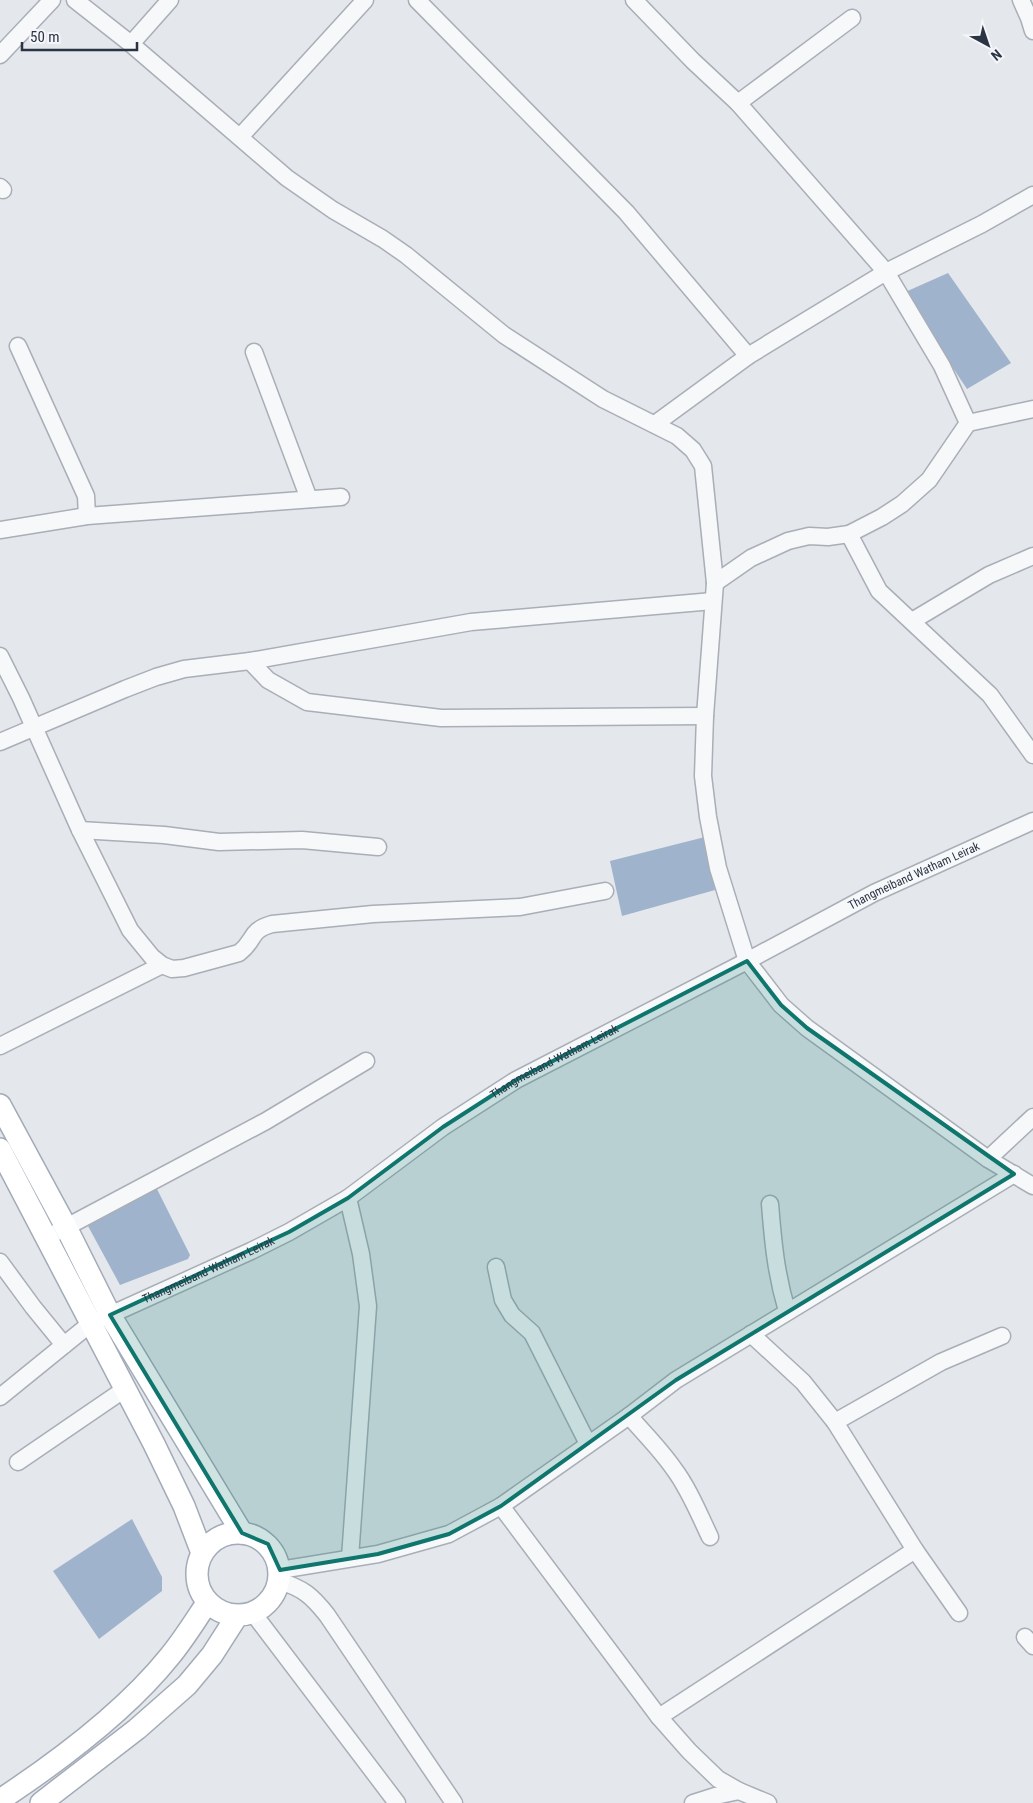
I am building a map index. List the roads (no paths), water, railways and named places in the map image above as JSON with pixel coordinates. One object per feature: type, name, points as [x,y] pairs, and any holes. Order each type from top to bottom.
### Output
[{"type":"main road","points":[[0,1105],[66,1227],[110,1314],[242,1533]]},
{"type":"main road","points":[[0,1149],[170,1475],[202,1553]]},
{"type":"main road","points":[[41,1803],[137,1729],[187,1685],[245,1615],[267,1604],[277,1591],[280,1575],[276,1556],[268,1544],[256,1536],[242,1533],[227,1534],[214,1540],[202,1553],[197,1570],[198,1588],[207,1603],[222,1613],[245,1615]]},
{"type":"main road","points":[[12,1798],[104,1722],[136,1692],[169,1658],[207,1603]]},
{"type":"street","points":[[0,56],[52,0]]},
{"type":"street","points":[[75,0],[131,44],[287,178],[332,210],[383,238],[504,335],[602,399],[678,436],[692,450],[703,466],[715,583],[705,716],[703,776],[708,817],[718,868],[747,961],[781,1005],[807,1028],[988,1159],[1033,1186]]},
{"type":"street","points":[[131,44],[170,0]]},
{"type":"street","points":[[240,137],[365,0]]},
{"type":"street","points":[[417,0],[626,212],[748,356]]},
{"type":"street","points":[[634,0],[693,61],[738,103],[886,272],[942,366],[968,423]]},
{"type":"street","points":[[1021,0],[1030,18],[1033,31]]},
{"type":"street","points":[[738,103],[852,18]]},
{"type":"street","points":[[655,424],[748,356],[886,272],[982,224],[1033,195]]},
{"type":"street","points":[[18,346],[86,496],[87,516]]},
{"type":"street","points":[[254,352],[309,499]]},
{"type":"street","points":[[715,583],[751,558],[788,541],[809,536],[828,537],[849,534],[882,517],[902,504],[929,480],[968,423],[1033,409]]},
{"type":"street","points":[[0,530],[87,516],[341,498]]},
{"type":"street","points":[[849,534],[879,591],[990,695],[1033,755]]},
{"type":"street","points":[[912,622],[989,575],[1033,556]]},
{"type":"street","points":[[0,742],[156,676],[184,669],[250,661],[471,622],[713,601]]},
{"type":"street","points":[[0,656],[80,830],[130,930],[152,957],[172,970],[239,953],[246,947],[254,933],[260,928],[272,924],[373,914],[520,907],[605,891]]},
{"type":"street","points":[[250,661],[268,680],[306,702],[441,718],[705,716]]},
{"type":"street","name":"Thangmeiband Watham Leirak","points":[[0,1397],[90,1324],[251,1252],[289,1232],[348,1198],[443,1127],[516,1080],[874,893],[1033,821]]},
{"type":"street","points":[[80,830],[219,842],[302,840],[378,847]]},
{"type":"street","points":[[0,1046],[162,965]]},
{"type":"street","points":[[46,1238],[266,1121],[366,1061]]},
{"type":"street","points":[[988,1159],[1033,1117]]},
{"type":"street","points":[[280,1575],[350,1558],[378,1554],[449,1534],[501,1506],[629,1416],[676,1380],[1014,1174]]},
{"type":"street","points":[[348,1198],[362,1254],[368,1306],[350,1558]]},
{"type":"street","points":[[770,1204],[778,1280],[787,1311]]},
{"type":"street","points":[[0,1262],[6,1282],[64,1345]]},
{"type":"street","points":[[496,1267],[503,1300],[512,1315],[532,1333],[588,1444]]},
{"type":"street","points":[[752,1334],[803,1382],[835,1422],[915,1550],[959,1613]]},
{"type":"street","points":[[835,1422],[941,1362],[1002,1336]]},
{"type":"street","points":[[18,1462],[125,1389]]},
{"type":"street","points":[[629,1416],[675,1470],[693,1501],[710,1537]]},
{"type":"street","points":[[501,1506],[659,1717],[689,1751],[718,1779],[739,1791],[768,1803]]},
{"type":"street","points":[[659,1717],[915,1550]]},
{"type":"street","points":[[280,1575],[306,1591],[328,1615],[454,1803]]},
{"type":"street","points":[[245,1615],[397,1803]]},
{"type":"street","points":[[693,1803],[739,1791]]},
{"type":"water","points":[[948,273],[1011,363],[967,389],[903,293]]},
{"type":"water","points":[[705,837],[715,890],[622,916],[610,861]]},
{"type":"water","points":[[156,1187],[190,1255],[188,1259],[120,1285],[88,1226]]},
{"type":"water","points":[[132,1519],[162,1577],[162,1591],[99,1639],[53,1571]]}]
